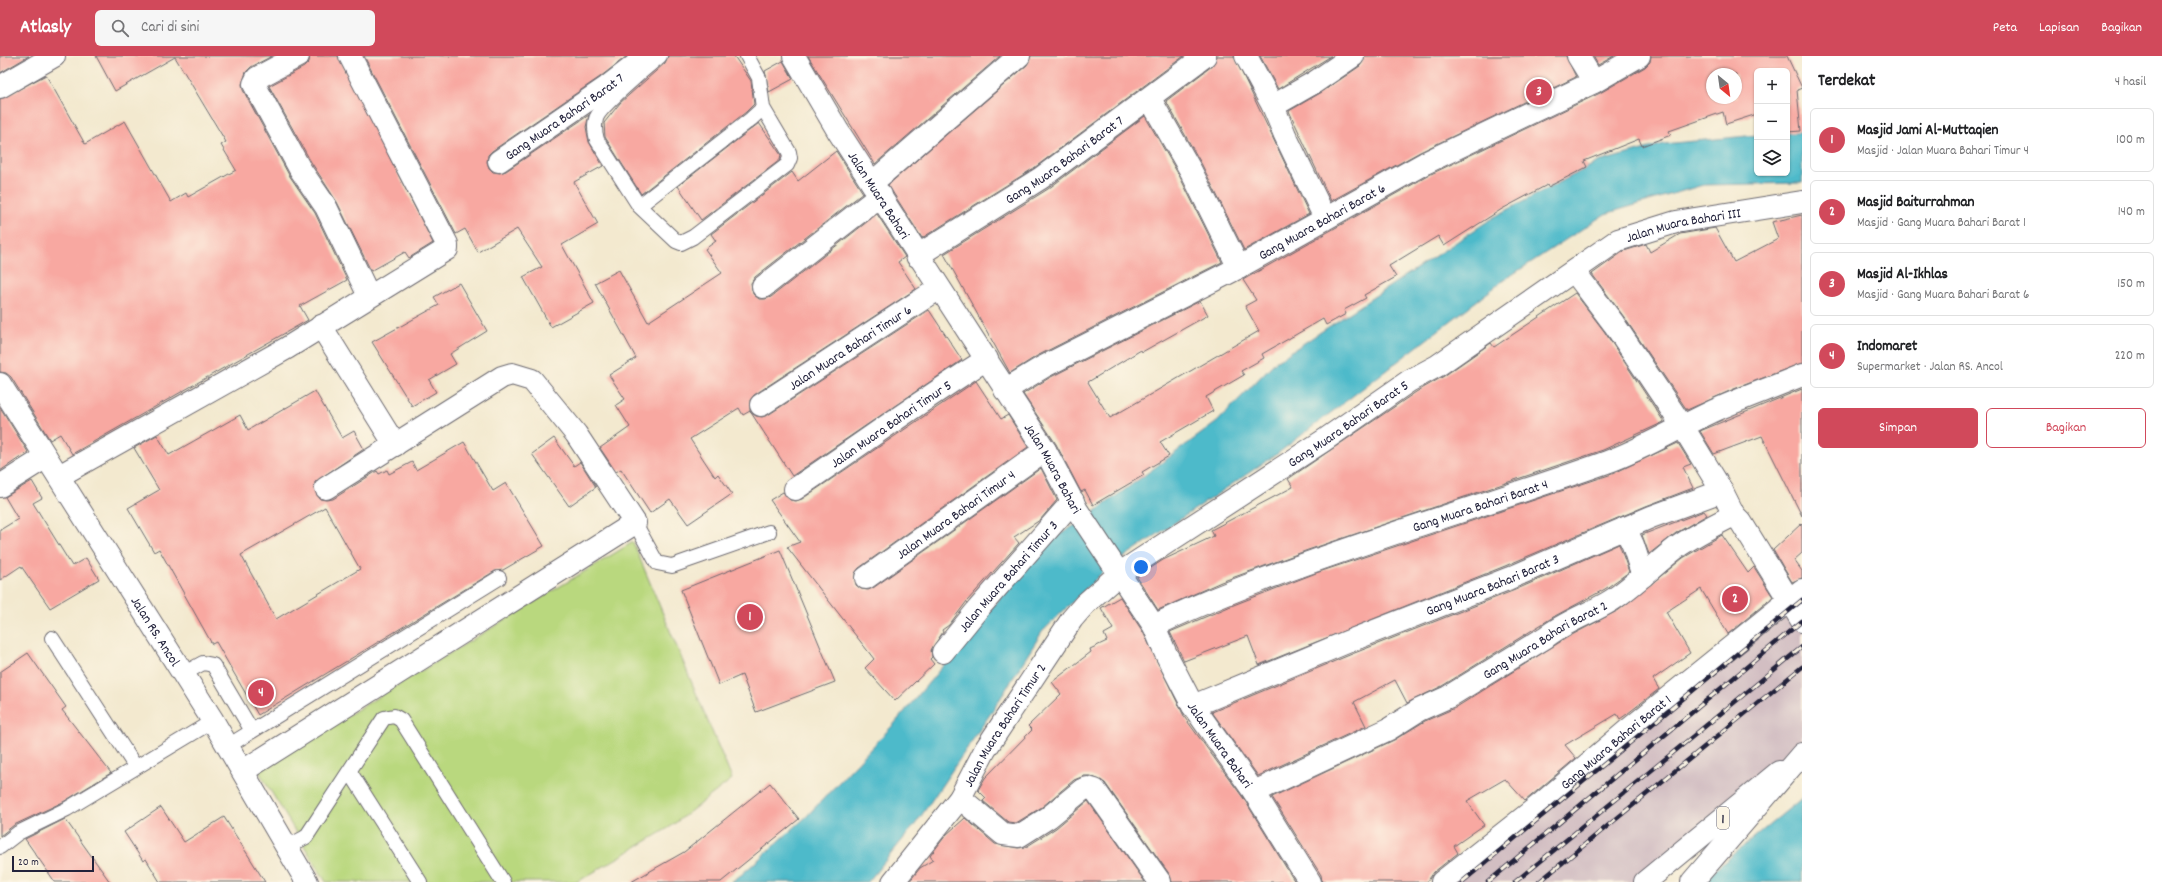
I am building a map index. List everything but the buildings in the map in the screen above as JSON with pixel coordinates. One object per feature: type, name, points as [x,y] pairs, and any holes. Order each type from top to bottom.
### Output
[{"type":"main road","points":[[0,86],[54,56]]},
{"type":"main road","points":[[298,56],[257,78],[254,84],[292,156],[326,207],[369,296]]},
{"type":"main road","points":[[59,476],[287,348],[369,296],[444,252],[448,246],[350,56]]},
{"type":"main road","name":"Gang Muara Bahari Barat 7","points":[[499,161],[607,87],[647,56]]},
{"type":"main road","name":"Jalan Muara Bahari","points":[[794,56],[838,131],[938,289],[987,359],[1005,390],[1045,450],[1075,505],[1154,626],[1165,652],[1193,706],[1254,792],[1310,882]]},
{"type":"main road","points":[[763,287],[876,189],[1019,56]]},
{"type":"main road","name":"Gang Muara Bahari Barat 7","points":[[917,256],[1041,178],[1150,99],[1205,56]]},
{"type":"main road","points":[[1246,56],[1273,106],[1285,135],[1325,218]]},
{"type":"main road","points":[[1273,106],[1315,82],[1353,56]]},
{"type":"main road","points":[[1578,56],[1594,82]]},
{"type":"main road","name":"Gang Muara Bahari Barat 6","points":[[1005,390],[1043,367],[1239,268],[1325,218],[1425,163],[1594,82],[1639,56]]},
{"type":"main road","points":[[1150,99],[1191,171],[1239,268]]},
{"type":"main road","name":"Jalan Muara Bahari III","points":[[1574,271],[1618,240],[1676,222],[1802,202]]},
{"type":"main road","points":[[1574,271],[1614,324],[1683,427],[1722,491],[1734,515],[1741,522],[1795,595],[1802,621]]},
{"type":"main road","name":"Gang Muara Bahari Barat 5","points":[[1120,572],[1323,441],[1409,381],[1437,366],[1574,271]]},
{"type":"main road","name":"Jalan Muara Bahari Timur 6","points":[[761,405],[938,289]]},
{"type":"main road","points":[[321,326],[395,445]]},
{"type":"main road","name":"Jalan Muara Bahari Timur 5","points":[[795,489],[942,387],[987,359]]},
{"type":"main road","points":[[243,771],[635,523],[576,434],[532,380],[512,374],[502,377],[326,488]]},
{"type":"main road","name":"Gang Muara Bahari Barat 4","points":[[1154,626],[1186,610],[1296,567],[1402,529],[1608,461],[1652,444],[1718,409],[1802,375]]},
{"type":"main road","name":"Jalan RS. Ancol","points":[[0,384],[213,721],[307,882]]},
{"type":"main road","name":"Jalan Muara Bahari Timur 4","points":[[866,578],[1045,450]]},
{"type":"main road","points":[[0,486],[46,457]]},
{"type":"main road","name":"Gang Muara Bahari Barat 3","points":[[1193,706],[1347,642],[1510,578],[1625,528],[1722,491]]},
{"type":"main road","name":"Jalan Muara Bahari Timur 3","points":[[943,652],[978,608],[1075,505]]},
{"type":"main road","name":"Gang Muara Bahari Barat 2","points":[[1254,792],[1389,728],[1419,710],[1448,697],[1546,637],[1560,626],[1613,599],[1644,576],[1675,548],[1698,533],[1734,515]]},
{"type":"main road","points":[[1625,528],[1644,576]]},
{"type":"main road","name":"Jalan Muara Bahari Timur 2","points":[[893,882],[960,798],[985,750],[1072,619],[1084,604],[1120,572]]},
{"type":"main road","name":"Gang Muara Bahari Barat 1","points":[[1442,882],[1541,804],[1628,730],[1795,595]]},
{"type":"main road","points":[[1697,875],[1802,754]]},
{"type":"main road","name":"1","points":[[1645,882],[1802,754]]},
{"type":"main road","points":[[960,798],[1003,834],[1019,836],[1049,817],[1082,790],[1088,788],[1095,790],[1160,882]]},
{"type":"lane","points":[[660,56],[628,83],[596,117],[595,128],[597,140],[639,206],[676,242],[681,242],[692,237],[787,165],[790,158],[789,152],[763,108],[759,78],[747,56]]},
{"type":"lane","points":[[639,206],[763,108]]},
{"type":"lane","points":[[635,523],[657,563],[672,566],[769,532]]},
{"type":"lane","points":[[228,746],[499,578]]},
{"type":"lane","points":[[52,638],[135,766]]},
{"type":"lane","points":[[183,674],[203,663],[213,664],[252,731]]},
{"type":"lane","points":[[287,847],[306,837],[384,718],[394,716],[401,720],[503,882]]},
{"type":"lane","points":[[0,847],[18,833],[67,809],[135,766],[213,721]]},
{"type":"lane","points":[[350,772],[420,882]]},
{"type":"shaded area","points":[[1802,588],[1802,754],[1645,882],[1446,882]]},
{"type":"green space","points":[[633,542],[732,779],[670,827],[577,882],[326,882],[258,770]]},
{"type":"water","points":[[1790,133],[1802,133],[1802,183],[1703,185],[1605,214],[1504,280],[1277,454],[1106,569],[1042,632],[993,710],[917,822],[868,882],[731,882],[741,875],[806,817],[894,724],[1047,542],[1082,521],[1217,422],[1274,363],[1494,217],[1598,162],[1664,144],[1754,135],[1754,176],[1790,176]]},
{"type":"water","points":[[1802,798],[1802,882],[1700,882]]},
{"type":"railway","points":[[1462,882],[1802,600]]},
{"type":"railway","points":[[1488,882],[1802,621]]},
{"type":"railway","points":[[1515,882],[1802,647]]},
{"type":"railway","points":[[1539,882],[1802,667]]},
{"type":"place","name":"Masjid Al-Ikhlas","points":[[1539,92]]},
{"type":"place","name":"Masjid Baiturrahman","points":[[1735,599]]},
{"type":"place","name":"Masjid Jami Al-Muttaqien","points":[[750,617]]},
{"type":"place","name":"Indomaret","points":[[261,693]]}]
